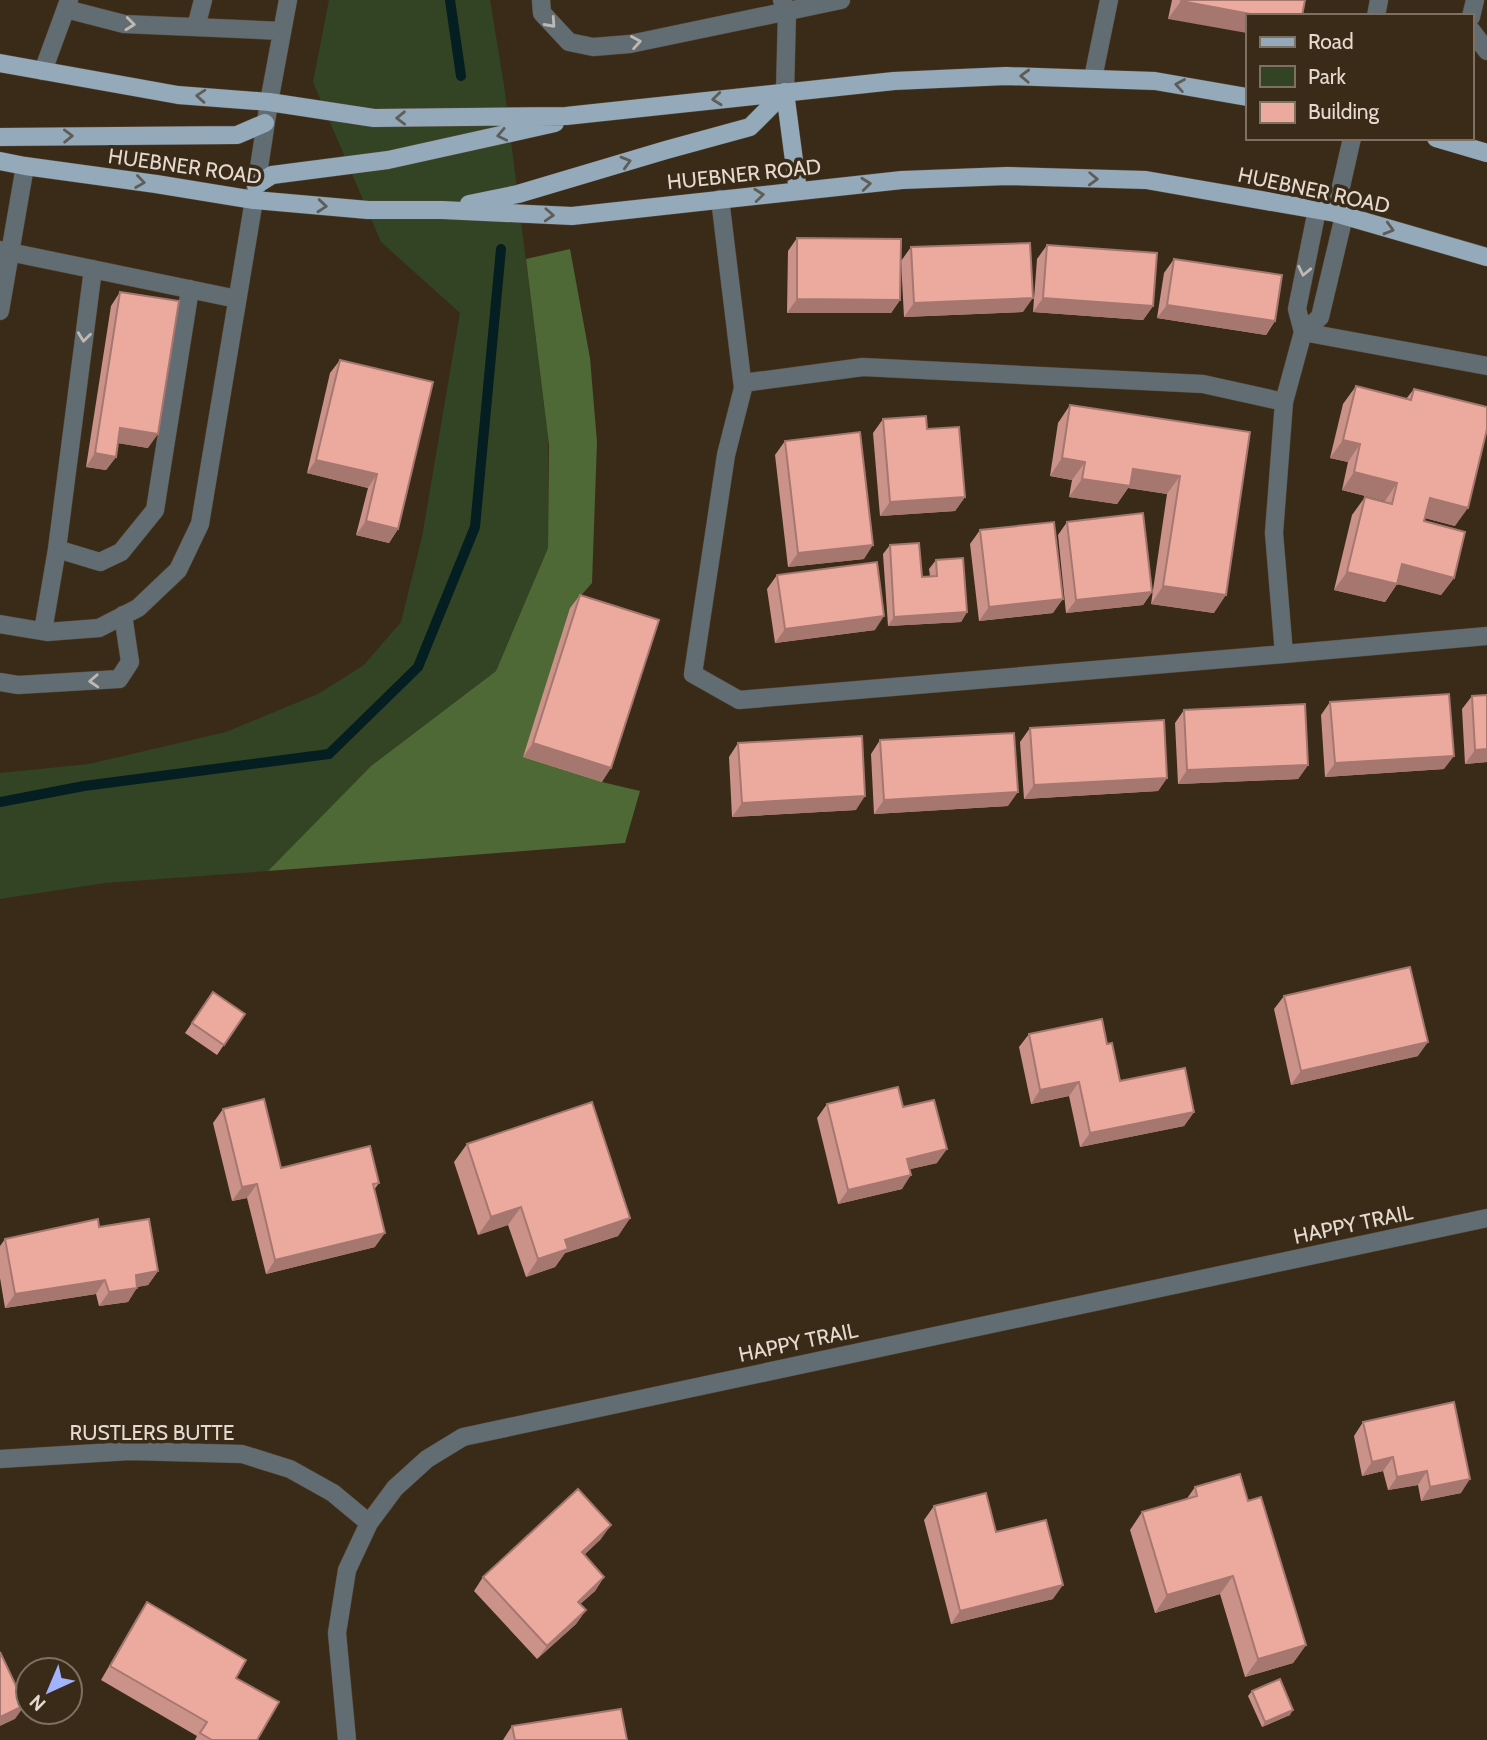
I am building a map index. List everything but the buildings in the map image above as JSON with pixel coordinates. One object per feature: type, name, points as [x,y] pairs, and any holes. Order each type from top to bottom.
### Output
[{"type":"main road","points":[[0,63],[178,95],[269,102],[374,118],[566,116],[894,81],[992,76],[1156,81],[1246,97]]},
{"type":"main road","points":[[785,92],[798,191]]},
{"type":"main road","points":[[442,210],[518,194],[750,127],[785,92]]},
{"type":"main road","points":[[255,192],[272,175],[387,160],[616,110]]},
{"type":"main road","points":[[0,137],[237,135],[265,123]]},
{"type":"main road","points":[[1443,140],[1487,153]]},
{"type":"main road","name":"HUEBNER ROAD","points":[[0,161],[143,182],[255,192],[368,210],[442,210],[572,216],[902,180],[1007,176],[1146,180],[1332,213],[1487,257]]},
{"type":"street","points":[[196,27],[202,0]]},
{"type":"street","points":[[0,624],[43,631],[99,628],[138,608],[177,570],[200,524],[265,123],[288,0]]},
{"type":"street","points":[[541,0],[542,13],[569,42],[593,47],[630,44],[784,6],[841,0]]},
{"type":"street","points":[[1093,78],[1109,0]]},
{"type":"street","points":[[43,71],[68,4],[124,24],[282,31]]},
{"type":"street","points":[[784,6],[785,92]]},
{"type":"street","points":[[1473,33],[1487,51]]},
{"type":"street","points":[[1284,654],[1274,533],[1284,402],[1303,332],[1297,309],[1332,213],[1351,140]]},
{"type":"street","points":[[0,311],[5,251],[25,166]]},
{"type":"street","points":[[720,200],[743,388],[726,455],[693,674],[739,700],[1487,636]]},
{"type":"street","points":[[1303,332],[1320,317],[1332,213]]},
{"type":"street","points":[[5,251],[237,299]]},
{"type":"street","points":[[43,631],[57,549],[93,269]]},
{"type":"street","points":[[57,549],[100,562],[121,552],[155,510],[190,289]]},
{"type":"street","points":[[1303,332],[1487,366]]},
{"type":"street","points":[[743,383],[863,368],[1203,384],[1284,402]]},
{"type":"street","points":[[0,682],[18,685],[119,679],[130,662],[123,615]]},
{"type":"street","name":"HAPPY TRAIL","points":[[347,1740],[337,1633],[347,1570],[369,1523],[395,1488],[427,1459],[463,1437],[1487,1218]]},
{"type":"street","name":"RUSTLERS BUTTE","points":[[0,1459],[130,1451],[242,1454],[290,1469],[333,1493],[369,1523]]},
{"type":"green space","points":[[329,0],[490,0],[504,85],[548,438],[548,548],[496,671],[371,766],[268,871],[105,883],[0,899],[0,773],[89,764],[226,732],[318,694],[364,665],[401,622],[422,537],[460,313],[381,242],[313,82]]},
{"type":"green space","points":[[570,249],[590,358],[597,442],[592,583],[570,608],[602,782],[640,791],[625,843],[268,871],[371,766],[496,671],[548,548],[549,445],[526,259]]},
{"type":"waterway","points":[[450,0],[461,76]]},
{"type":"waterway","points":[[0,802],[84,786],[329,754],[418,667],[475,527],[501,249]]}]
